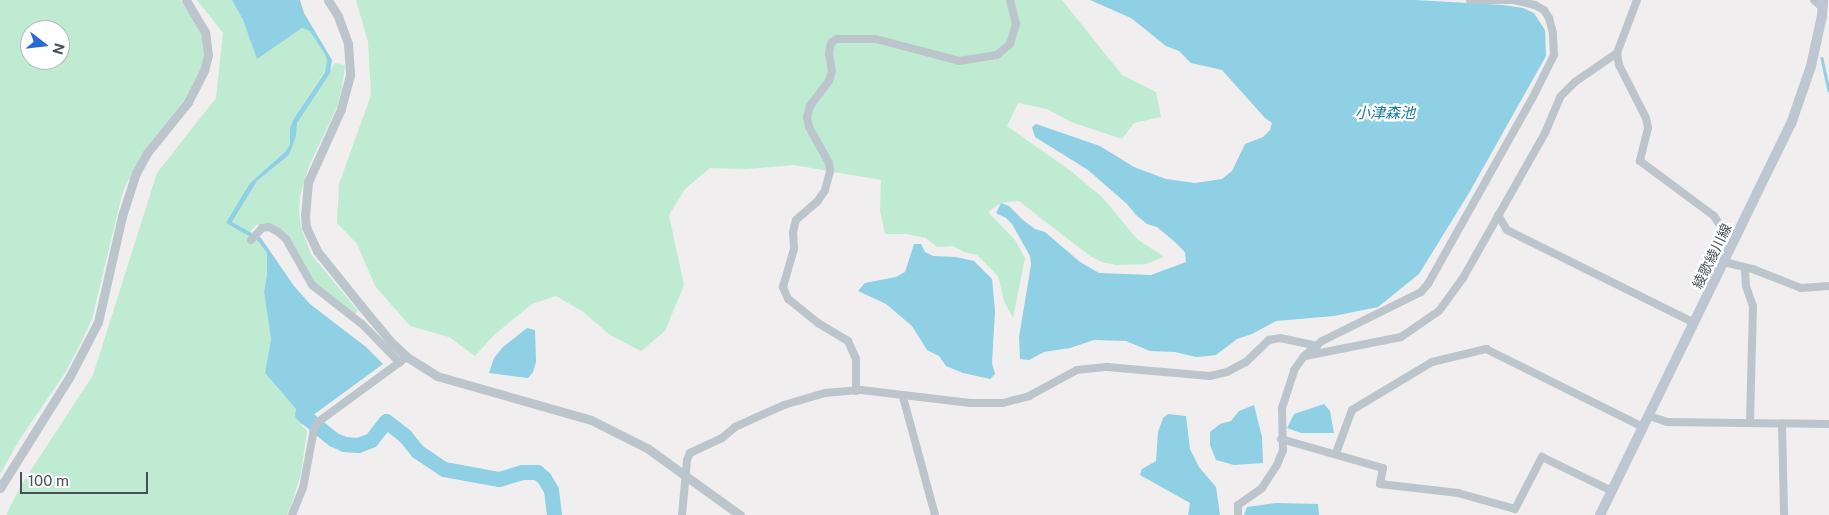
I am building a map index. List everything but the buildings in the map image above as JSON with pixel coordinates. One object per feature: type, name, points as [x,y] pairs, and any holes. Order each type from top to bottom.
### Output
[{"type":"main road","name":"綾歌綾川線","points":[[1600,515],[1776,157],[1802,95],[1824,10]]},
{"type":"street","points":[[0,488],[70,376],[98,322],[122,216],[136,173],[147,154],[188,102],[204,71],[208,55],[206,32],[186,0]]},
{"type":"street","points":[[328,0],[338,16],[348,44],[350,74],[341,109],[308,182],[305,198],[306,227],[317,251],[403,360]]},
{"type":"street","points":[[856,391],[856,359],[848,341],[818,324],[788,299],[783,287],[794,249],[793,232],[796,220],[816,202],[825,190],[830,171],[829,163],[812,133],[807,117],[810,106],[829,81],[832,71],[829,54],[830,47],[832,42],[838,39],[876,39],[959,61],[997,55],[1010,44],[1016,24],[1010,0]]},
{"type":"street","points":[[1238,515],[1238,505],[1262,488],[1277,465],[1283,450],[1281,439],[1282,408],[1294,370],[1304,356],[1322,341],[1410,298],[1428,284],[1533,97],[1554,55],[1553,33],[1549,18],[1544,10],[1535,5],[1514,0],[1470,0]]},
{"type":"street","points":[[1638,0],[1617,53],[1618,64],[1646,118],[1648,128],[1640,161],[1714,216],[1726,232],[1732,247]]},
{"type":"street","points":[[1814,0],[1824,10]]},
{"type":"street","points":[[1304,356],[1401,337],[1439,311],[1458,284],[1545,133],[1560,97],[1575,82],[1617,53]]},
{"type":"street","points":[[1498,215],[1507,230],[1694,323]]},
{"type":"street","points":[[251,240],[258,230],[269,227],[286,239],[312,285],[362,324],[403,360],[436,376],[591,420],[647,448],[740,515]]},
{"type":"street","points":[[1724,262],[1745,269],[1755,270],[1801,288],[1829,286]]},
{"type":"street","points":[[1745,269],[1746,286],[1753,306],[1750,423]]},
{"type":"street","points":[[682,515],[685,475],[690,453],[722,438],[736,427],[784,405],[825,392],[856,391],[970,404],[1003,403],[1028,396],[1077,370],[1107,367],[1210,376],[1227,372],[1246,362],[1270,340],[1280,338],[1316,346]]},
{"type":"street","points":[[1336,453],[1352,410],[1432,362],[1486,349],[1643,427]]},
{"type":"street","points":[[292,515],[307,474],[316,426],[403,360]]},
{"type":"street","points":[[903,396],[935,515]]},
{"type":"street","points":[[1648,416],[1667,422],[1829,424]]},
{"type":"street","points":[[1782,424],[1784,515]]},
{"type":"street","points":[[1281,439],[1336,453],[1383,468],[1380,484],[1458,493],[1515,509],[1542,457],[1612,491]]},
{"type":"green space","points":[[0,0],[180,0],[202,33],[204,54],[201,69],[185,99],[144,151],[123,191],[92,319],[65,373],[20,439],[0,474]]},
{"type":"green space","points":[[197,0],[232,0],[243,20],[257,58],[302,28],[310,31],[326,56],[328,66],[293,120],[290,128],[290,144],[286,151],[250,183],[227,223],[258,241],[267,253],[267,275],[264,292],[271,339],[265,373],[296,409],[301,424],[307,431],[301,474],[291,506],[287,515],[6,515],[20,487],[93,375],[157,173],[216,98],[223,33]]},
{"type":"green space","points":[[356,0],[1062,0],[1122,75],[1156,92],[1161,117],[1134,123],[1122,139],[1071,122],[1047,109],[1018,103],[1007,126],[1072,172],[1103,198],[1137,239],[1164,257],[1146,264],[1116,265],[1102,262],[1090,256],[1019,201],[1001,203],[988,212],[1015,240],[1025,258],[1013,318],[1004,301],[998,276],[977,255],[964,252],[953,246],[937,247],[926,238],[907,234],[885,234],[880,211],[881,180],[794,165],[747,169],[710,168],[685,189],[669,215],[684,285],[665,331],[641,351],[610,335],[582,311],[556,296],[532,304],[494,335],[475,356],[449,337],[410,326],[375,286],[357,244],[337,223],[339,184],[371,95],[368,42]]},
{"type":"green space","points":[[335,63],[345,65],[342,88],[337,107],[309,166],[300,196],[299,213],[301,227],[311,254],[358,311],[354,315],[319,287],[310,277],[296,250],[272,226],[256,225],[250,232],[232,222],[257,181],[289,155],[296,123]]},
{"type":"water","points":[[232,0],[300,0],[304,13],[332,60],[330,73],[297,123],[296,136],[289,155],[257,181],[232,222],[261,238],[294,286],[310,304],[366,347],[383,364],[301,424],[296,409],[265,373],[271,339],[264,292],[267,275],[267,253],[258,241],[226,223],[250,183],[286,151],[290,144],[290,128],[293,120],[325,72],[327,62],[326,56],[310,31],[302,28],[257,59],[243,20]]},
{"type":"water","name":"小津森池","points":[[1090,0],[1415,0],[1503,5],[1523,8],[1534,13],[1545,30],[1546,56],[1469,193],[1419,274],[1378,307],[1334,316],[1276,321],[1252,334],[1237,339],[1216,355],[1196,357],[1175,352],[1150,351],[1126,341],[1094,340],[1070,348],[1044,352],[1029,360],[1020,359],[1019,337],[1031,265],[1030,256],[1012,224],[1006,218],[996,213],[1001,203],[1009,206],[1035,229],[1045,232],[1080,262],[1099,273],[1151,275],[1186,262],[1185,252],[1176,243],[1157,227],[1147,224],[1136,215],[1127,204],[1088,170],[1035,137],[1032,127],[1036,124],[1100,146],[1134,167],[1166,179],[1195,183],[1222,179],[1232,171],[1245,144],[1263,137],[1270,130],[1272,123],[1265,118],[1222,70],[1191,63],[1179,51],[1166,46],[1131,18]]},
{"type":"water","points":[[914,244],[921,244],[925,252],[933,256],[956,257],[974,261],[992,279],[995,311],[992,363],[995,374],[990,379],[963,373],[946,366],[939,356],[927,350],[912,326],[886,304],[858,291],[865,283],[896,277],[905,272]]},
{"type":"water","points":[[527,328],[535,330],[536,362],[533,372],[528,378],[489,373],[494,358],[503,347]]},
{"type":"water","points":[[1324,404],[1330,411],[1334,433],[1301,433],[1287,428],[1294,414]]},
{"type":"water","points":[[1254,405],[1262,437],[1263,463],[1234,465],[1216,460],[1210,445],[1210,432],[1220,424],[1231,421],[1239,411]]},
{"type":"water","points":[[1168,414],[1186,416],[1190,449],[1199,467],[1216,487],[1220,515],[1188,515],[1190,503],[1140,475],[1142,469],[1156,461],[1158,432],[1163,418]]},
{"type":"water","points":[[1276,503],[1318,504],[1319,515],[1244,515],[1247,507]]},
{"type":"waterway","points":[[1822,58],[1829,90]]},
{"type":"waterway","points":[[302,414],[333,439],[344,444],[358,445],[371,440],[386,421],[405,436],[417,451],[444,469],[499,479],[522,472],[537,472],[544,478],[551,490],[554,515]]}]
